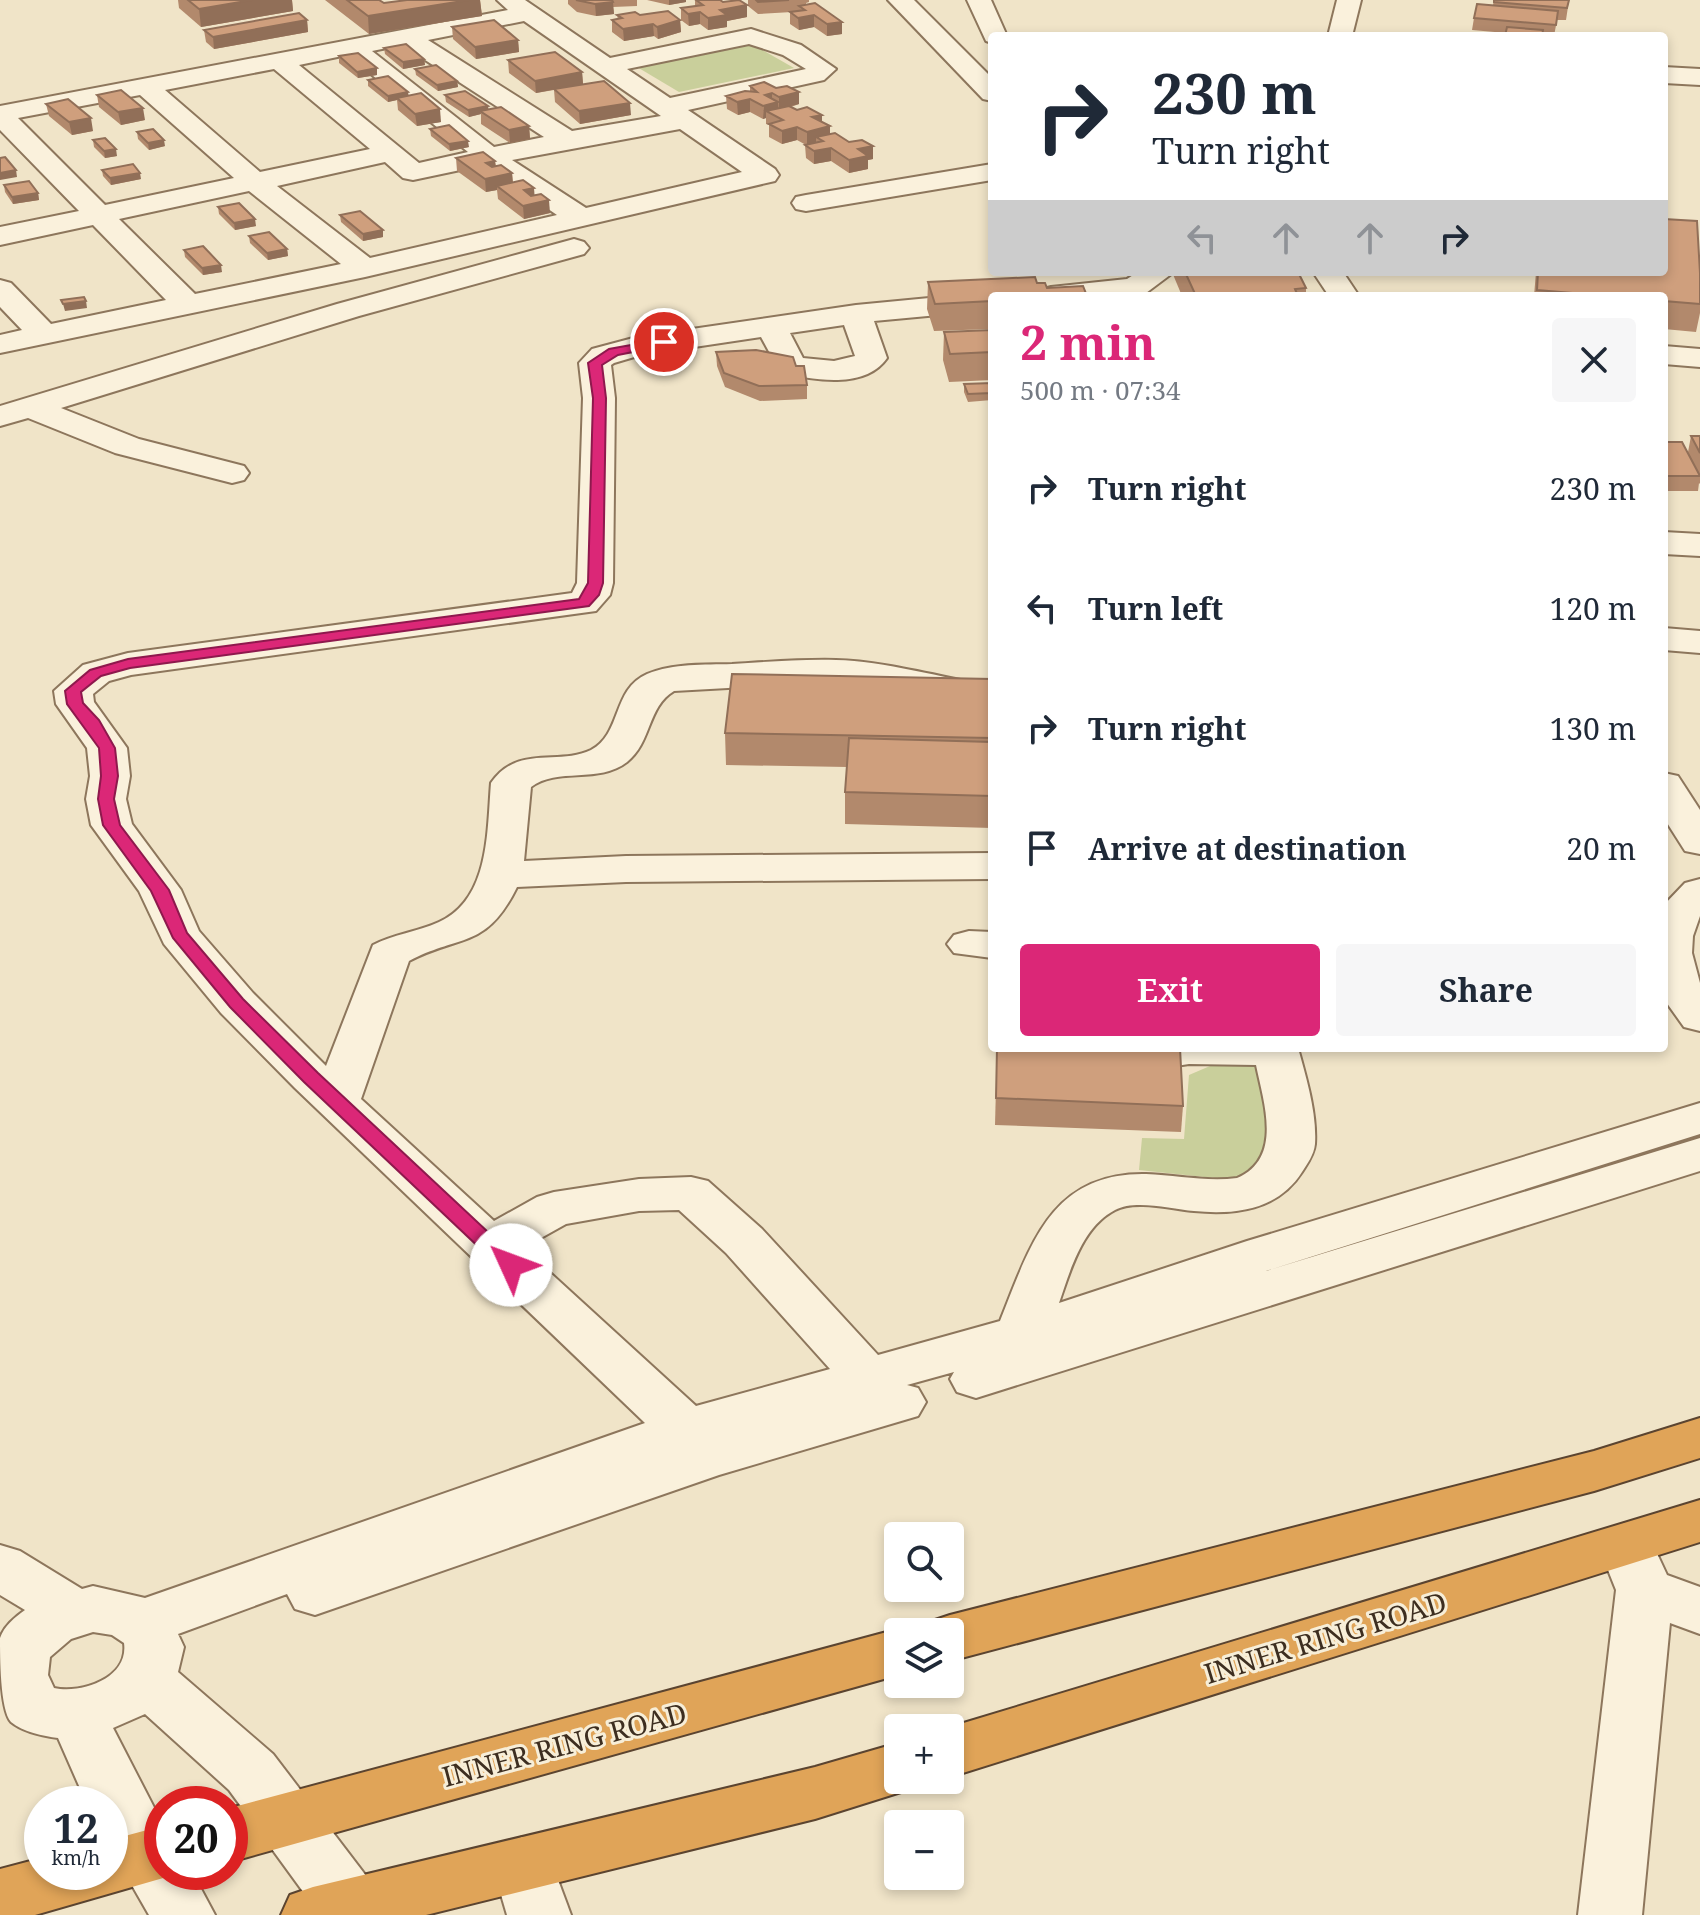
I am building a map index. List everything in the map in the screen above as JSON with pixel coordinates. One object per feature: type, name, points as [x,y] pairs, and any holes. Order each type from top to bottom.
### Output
[{"type":"highway","points":[[964,1634],[1594,1471],[1700,1438]]},
{"type":"highway","name":"INNER RING ROAD","points":[[964,1748],[1636,1567],[1700,1521]]},
{"type":"highway","name":"INNER RING ROAD","points":[[259,1827],[884,1656]]},
{"type":"highway","points":[[332,1910],[531,1889],[884,1772]]},
{"type":"highway","points":[[0,1897],[25,1890]]},
{"type":"street","points":[[900,0],[988,89]]},
{"type":"street","points":[[979,0],[993,32]]},
{"type":"street","points":[[1341,32],[1349,0]]},
{"type":"street","points":[[0,115],[404,35],[526,4],[607,66],[831,222]]},
{"type":"street","points":[[753,11],[776,29]]},
{"type":"street","points":[[404,35],[567,140]]},
{"type":"street","points":[[278,60],[413,172],[567,140],[676,113],[815,75],[823,67],[792,50],[751,36],[607,66]]},
{"type":"street","points":[[351,46],[490,157],[580,217]]},
{"type":"street","points":[[1668,75],[1700,77]]},
{"type":"street","points":[[145,86],[256,183],[365,268]]},
{"type":"street","points":[[0,115],[187,304]]},
{"type":"street","points":[[0,236],[391,153]]},
{"type":"street","points":[[0,344],[365,268],[580,217],[786,190],[988,172]]},
{"type":"street","points":[[15,412],[348,310],[786,190]]},
{"type":"street","points":[[1088,292],[1154,283]]},
{"type":"street","points":[[0,289],[44,335]]},
{"type":"street","points":[[686,1429],[337,1101],[237,1003],[179,935],[160,890],[112,825],[106,799],[110,776],[107,748],[93,724],[75,704],[73,691],[96,673],[128,664],[583,603],[592,595],[595,583],[599,398],[595,363],[603,356],[637,346],[856,314],[988,301]]},
{"type":"street","points":[[772,328],[791,365],[814,371],[860,367],[871,358],[856,314]]},
{"type":"street","points":[[1668,355],[1700,358]]},
{"type":"street","points":[[15,412],[232,473]]},
{"type":"street","points":[[1668,543],[1700,545]]},
{"type":"street","points":[[1668,639],[1700,642]]},
{"type":"street","points":[[337,1101],[389,954],[411,943],[461,928],[473,919],[503,875],[511,783],[527,770],[594,762],[609,756],[623,740],[639,699],[661,680],[838,671],[988,697]]},
{"type":"street","points":[[1668,791],[1700,842]]},
{"type":"street","points":[[503,875],[626,869],[988,866]]},
{"type":"street","points":[[1700,892],[1685,902],[1672,924],[1668,950],[1674,975],[1700,1017]]},
{"type":"street","points":[[1084,1052],[1084,1055],[1095,1060],[1114,1061],[1166,1052]]},
{"type":"street","points":[[1021,1334],[1063,1233],[1079,1212],[1098,1198],[1141,1190],[1240,1197],[1262,1189],[1276,1176],[1292,1147],[1275,1052]]},
{"type":"street","points":[[332,1910],[259,1827],[251,1772],[147,1650],[112,1609],[74,1612],[49,1623],[30,1640],[9,1651],[17,1682],[28,1702],[50,1714],[78,1716],[104,1710],[128,1697],[147,1650],[686,1429],[1021,1334],[1265,1253],[1700,1118]]},
{"type":"street","points":[[147,1650],[704,1459],[1130,1334],[1700,1154]]},
{"type":"street","points":[[489,1245],[554,1209],[639,1195],[691,1193],[744,1241],[869,1379]]},
{"type":"street","points":[[0,1567],[74,1612]]},
{"type":"street","points":[[1636,1567],[1700,1611]]},
{"type":"street","points":[[1610,1915],[1636,1567]]},
{"type":"street","points":[[78,1716],[141,1858],[183,1915]]},
{"type":"green space","points":[[745,40],[794,68],[679,92],[632,64]]},
{"type":"green space","points":[[1276,1065],[1290,1126],[1251,1182],[1139,1170],[1142,1138],[1184,1139],[1189,1075],[1210,1066]]},
{"type":"building","points":[[188,0],[252,0],[199,9]]},
{"type":"building","points":[[347,0],[379,0],[384,3],[469,0],[368,16]]},
{"type":"building","points":[[576,0],[612,0],[613,2],[595,4]]},
{"type":"building","points":[[696,0],[739,0],[747,5],[720,10],[727,15],[708,18],[700,12],[688,14],[681,8],[703,5]]},
{"type":"building","points":[[1494,0],[1569,0],[1567,8]]},
{"type":"building","points":[[815,3],[842,22],[827,24],[814,15],[798,18],[790,12],[805,10],[799,6]]},
{"type":"building","points":[[1477,4],[1558,11],[1556,25],[1474,18]]},
{"type":"building","points":[[668,11],[680,20],[657,27],[653,24],[623,29],[612,20],[622,18],[617,15],[635,12],[640,15]]},
{"type":"building","points":[[299,13],[307,20],[213,37],[204,30]]},
{"type":"building","points":[[494,20],[518,40],[475,47],[452,27]]},
{"type":"building","points":[[1507,27],[1543,30],[1543,32],[1506,32]]},
{"type":"building","points":[[406,44],[424,59],[403,62],[384,48]]},
{"type":"building","points":[[555,52],[582,72],[535,81],[508,60]]},
{"type":"building","points":[[358,53],[377,68],[357,72],[339,56]]},
{"type":"building","points":[[436,65],[457,81],[437,85],[415,69]]},
{"type":"building","points":[[388,76],[408,92],[388,96],[368,80]]},
{"type":"building","points":[[604,81],[630,103],[579,111],[554,89]]},
{"type":"building","points":[[764,82],[776,88],[787,86],[799,92],[779,97],[772,93],[765,95],[778,102],[763,106],[750,99],[737,102],[726,96],[745,91],[757,92],[750,86]]},
{"type":"building","points":[[121,90],[143,108],[118,112],[97,95]]},
{"type":"building","points":[[465,91],[488,106],[468,110],[445,95]]},
{"type":"building","points":[[421,93],[440,109],[415,114],[397,98]]},
{"type":"building","points":[[68,99],[91,118],[69,122],[46,104]]},
{"type":"building","points":[[789,106],[797,110],[807,107],[822,115],[812,117],[830,126],[807,132],[797,127],[782,131],[769,124],[783,120],[766,111]]},
{"type":"building","points":[[501,107],[529,126],[509,130],[480,111]]},
{"type":"building","points":[[449,125],[468,141],[449,144],[430,129]]},
{"type":"building","points":[[153,129],[164,140],[148,143],[137,132]]},
{"type":"building","points":[[835,133],[849,142],[862,140],[873,146],[858,149],[868,156],[849,160],[831,148],[814,151],[805,145],[823,141],[816,137]]},
{"type":"building","points":[[105,138],[116,149],[104,151],[93,140]]},
{"type":"building","points":[[483,152],[495,161],[486,163],[492,167],[501,165],[512,173],[485,179],[456,158]]},
{"type":"building","points":[[5,157],[16,170],[0,173],[0,158]]},
{"type":"building","points":[[133,164],[140,173],[110,178],[102,170]]},
{"type":"building","points":[[523,180],[534,188],[524,190],[531,196],[541,194],[549,200],[523,206],[497,186]]},
{"type":"building","points":[[29,181],[38,193],[12,197],[4,185]]},
{"type":"building","points":[[239,203],[255,219],[234,223],[218,207]]},
{"type":"building","points":[[360,211],[383,230],[363,234],[340,215]]},
{"type":"building","points":[[1668,219],[1697,221],[1700,304],[1668,301],[1668,292],[1537,290],[1538,276],[1668,276]]},
{"type":"building","points":[[269,232],[287,249],[267,253],[249,236]]},
{"type":"building","points":[[203,246],[221,265],[202,268],[184,250]]},
{"type":"building","points":[[1187,276],[1300,276],[1306,288],[1295,289],[1296,292],[1194,292]]},
{"type":"building","points":[[1035,277],[1037,283],[1045,283],[1047,288],[1083,286],[1085,292],[988,292],[988,301],[935,304],[928,282]]},
{"type":"building","points":[[84,297],[86,301],[63,304],[61,300]]},
{"type":"building","points":[[988,330],[988,352],[950,354],[944,332]]},
{"type":"building","points":[[756,350],[793,357],[796,366],[804,366],[807,385],[759,386],[724,373],[716,352]]},
{"type":"building","points":[[988,383],[988,393],[968,394],[964,384]]},
{"type":"building","points":[[1691,436],[1700,436],[1700,453]]},
{"type":"building","points":[[1668,442],[1682,442],[1700,476],[1668,476]]},
{"type":"building","points":[[732,674],[988,679],[988,738],[725,733]]},
{"type":"building","points":[[849,738],[988,742],[988,796],[845,792]]},
{"type":"building","points":[[997,1052],[1180,1052],[1183,1106],[996,1098]]},
{"type":"route","points":[[511,1265],[311,1078],[237,1003],[179,935],[160,890],[112,825],[106,799],[110,776],[107,748],[93,724],[75,704],[73,691],[96,673],[128,664],[583,603],[592,595],[595,583],[599,398],[595,363],[614,352],[664,342]]}]
